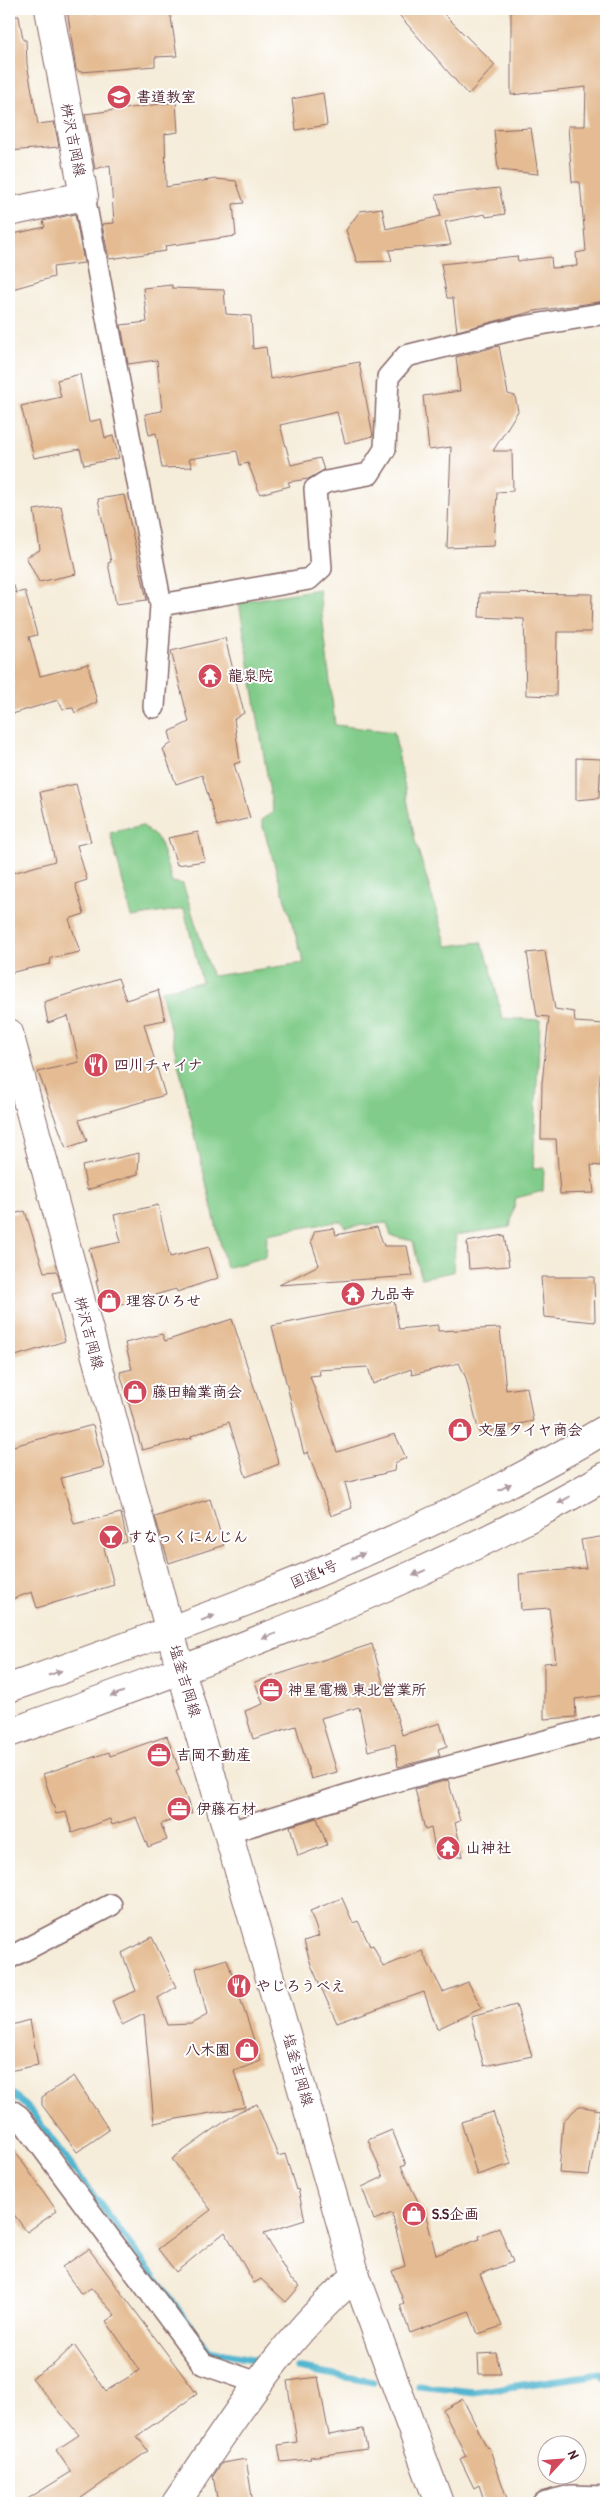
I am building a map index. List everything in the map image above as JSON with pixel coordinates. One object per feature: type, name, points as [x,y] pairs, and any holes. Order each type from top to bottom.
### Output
[{"type":"main road","name":"桝沢吉岡線","points":[[9,212],[84,196],[49,9]]},
{"type":"main road","name":"桝沢吉岡線","points":[[9,1033],[170,1632]]},
{"type":"main road","name":"国道4号","points":[[9,1688],[170,1632],[400,1538],[494,1493],[606,1429]]},
{"type":"main road","points":[[9,1733],[322,1616],[442,1562],[538,1515],[606,1476]]},
{"type":"main road","name":"塩釜吉岡線","points":[[170,1632],[230,1832],[356,2276],[439,2503]]},
{"type":"main road","points":[[176,2503],[258,2383],[330,2298],[356,2276]]},
{"type":"street","points":[[84,196],[160,605],[154,707]]},
{"type":"street","points":[[160,605],[309,579],[322,568],[315,489],[326,482],[369,474],[385,450],[388,377],[406,356],[523,327],[606,313]]},
{"type":"street","points":[[230,1832],[373,1787],[606,1725]]},
{"type":"street","points":[[9,1958],[111,1905]]},
{"type":"street","points":[[9,2109],[19,2116],[203,2364],[258,2383]]},
{"type":"street","points":[[543,2503],[571,2496],[606,2496]]},
{"type":"green space","points":[[319,589],[335,725],[394,732],[415,840],[447,946],[481,942],[490,965],[502,1018],[540,1020],[533,1169],[544,1168],[543,1191],[516,1198],[510,1227],[456,1235],[453,1272],[421,1278],[413,1241],[391,1236],[387,1223],[345,1227],[341,1221],[267,1234],[266,1257],[226,1268],[161,990],[202,982],[184,909],[132,917],[110,833],[142,825],[159,840],[172,882],[183,884],[212,976],[304,963],[261,820],[273,812],[239,602]]},
{"type":"building","points":[[67,9],[88,9],[90,14],[170,11],[177,56],[155,57],[155,66],[81,72],[76,70]]},
{"type":"building","points":[[394,9],[439,9],[495,65],[468,95]]},
{"type":"building","points":[[511,9],[606,12],[606,301],[535,311],[457,331],[453,298],[447,298],[441,264],[517,256],[518,261],[551,257],[552,268],[577,266],[576,253],[586,251],[580,182],[572,182],[568,126],[585,126],[586,87],[511,95]]},
{"type":"building","points":[[9,16],[19,16],[23,40],[26,40],[27,64],[38,124],[54,122],[59,147],[9,151]]},
{"type":"building","points":[[323,93],[327,125],[296,130],[292,99]]},
{"type":"building","points":[[176,102],[178,132],[165,134],[166,187],[216,179],[236,181],[244,203],[233,204],[236,236],[165,246],[166,251],[109,259],[102,224],[114,223],[110,165],[95,169],[85,114]]},
{"type":"building","points":[[531,128],[538,174],[498,170],[494,130]]},
{"type":"building","points":[[499,188],[505,214],[486,217],[485,214],[445,222],[451,245],[389,250],[392,261],[357,262],[346,230],[360,211],[382,208],[386,229],[441,216],[436,195]]},
{"type":"building","points":[[75,214],[84,263],[53,267],[54,277],[9,290],[9,235],[45,227],[43,221]]},
{"type":"building","points":[[172,285],[172,288],[224,290],[226,314],[251,316],[253,349],[266,347],[270,379],[359,362],[373,436],[345,443],[337,412],[280,425],[291,465],[320,458],[324,470],[308,479],[288,482],[290,486],[260,494],[248,463],[240,465],[237,451],[189,459],[192,467],[162,468],[156,433],[149,435],[145,414],[162,411],[157,360],[128,364],[121,325],[147,322],[143,288]]},
{"type":"building","points":[[499,346],[508,394],[515,396],[518,411],[493,451],[512,451],[513,491],[497,492],[494,546],[447,548],[451,447],[429,450],[423,396],[460,391],[456,357]]},
{"type":"building","points":[[80,374],[89,422],[101,419],[105,438],[113,436],[119,458],[84,465],[80,449],[34,458],[21,406],[61,397],[57,380]]},
{"type":"building","points":[[124,495],[147,600],[116,604],[108,563],[111,562],[98,499]]},
{"type":"building","points":[[61,506],[76,574],[39,582],[26,557],[40,550],[34,510]]},
{"type":"building","points":[[14,586],[16,593],[25,591],[37,635],[29,637],[40,676],[88,664],[97,702],[75,713],[73,708],[63,709],[58,700],[9,715],[9,686],[15,685],[9,665],[9,587]]},
{"type":"building","points":[[480,593],[592,594],[591,632],[557,632],[556,696],[526,695],[524,619],[479,617]]},
{"type":"building","points":[[225,638],[244,713],[234,719],[240,762],[234,764],[250,818],[217,826],[202,775],[176,784],[163,749],[172,743],[169,732],[189,722],[171,651]]},
{"type":"building","points":[[576,758],[601,759],[599,798],[576,800]]},
{"type":"building","points":[[76,784],[91,842],[77,845],[87,880],[75,884],[84,914],[69,919],[80,952],[51,958],[50,964],[9,973],[9,874],[55,861],[40,792]]},
{"type":"building","points":[[198,832],[205,861],[177,865],[168,838]]},
{"type":"building","points":[[545,951],[555,1009],[574,1012],[575,1022],[605,1024],[599,1087],[601,1166],[591,1165],[594,1193],[560,1194],[556,1139],[541,1139],[542,1083],[549,1017],[537,1016],[527,953]]},
{"type":"building","points":[[118,978],[126,1000],[158,990],[165,1020],[144,1024],[165,1095],[79,1120],[87,1141],[66,1148],[38,1072],[79,1062],[68,1016],[48,1023],[44,1002]]},
{"type":"building","points":[[139,1153],[138,1174],[87,1190],[82,1166]]},
{"type":"building","points":[[158,1205],[170,1257],[209,1247],[218,1278],[177,1292],[176,1289],[103,1310],[96,1281],[98,1280],[89,1249],[121,1242],[114,1215]]},
{"type":"building","points":[[25,1211],[44,1272],[56,1271],[58,1274],[62,1292],[52,1294],[65,1341],[9,1358],[9,1215]]},
{"type":"building","points":[[377,1227],[384,1246],[407,1246],[413,1276],[279,1285],[319,1265],[311,1241],[315,1231],[334,1228],[336,1235]]},
{"type":"building","points":[[504,1235],[509,1266],[469,1269],[467,1242]]},
{"type":"building","points":[[541,1277],[594,1277],[595,1322],[544,1317]]},
{"type":"building","points":[[394,1301],[399,1329],[438,1325],[438,1331],[500,1328],[506,1390],[527,1387],[533,1421],[479,1433],[466,1378],[459,1363],[412,1375],[411,1369],[373,1384],[368,1367],[319,1370],[320,1375],[310,1376],[337,1452],[395,1434],[406,1458],[395,1463],[394,1471],[345,1483],[352,1508],[331,1516],[308,1452],[304,1454],[272,1326]]},
{"type":"building","points":[[232,1319],[279,1464],[246,1477],[229,1422],[191,1436],[192,1438],[142,1450],[120,1372],[132,1369],[125,1343],[162,1334],[165,1341]]},
{"type":"building","points":[[93,1425],[104,1467],[61,1478],[74,1524],[121,1513],[127,1542],[104,1548],[114,1585],[37,1608],[32,1592],[9,1600],[9,1447]]},
{"type":"building","points":[[210,1499],[224,1545],[169,1563],[155,1517]]},
{"type":"building","points":[[606,1536],[606,1695],[575,1699],[576,1717],[544,1719],[544,1663],[556,1662],[549,1608],[521,1610],[519,1574],[586,1568],[581,1540]]},
{"type":"building","points":[[372,1644],[384,1686],[388,1685],[402,1735],[440,1723],[447,1746],[438,1749],[440,1756],[398,1767],[395,1744],[368,1751],[359,1707],[321,1718],[337,1772],[311,1779],[296,1726],[253,1739],[245,1711],[263,1704],[255,1682]]},
{"type":"building","points":[[167,1736],[179,1769],[176,1770],[192,1813],[161,1824],[167,1840],[148,1847],[136,1817],[112,1825],[110,1819],[72,1833],[66,1812],[56,1814],[43,1774],[109,1752],[110,1756]]},
{"type":"building","points":[[448,1780],[460,1821],[455,1823],[463,1856],[437,1859],[431,1828],[425,1830],[415,1789]]},
{"type":"building","points":[[317,1818],[327,1845],[298,1856],[290,1826]]},
{"type":"building","points":[[342,1898],[353,1923],[358,1921],[370,1946],[373,1945],[383,1967],[422,1951],[443,1992],[468,1982],[482,2008],[437,2029],[424,1992],[337,2023],[311,1965],[304,1941],[319,1936],[310,1911]]},
{"type":"building","points":[[152,1937],[176,1987],[158,1998],[168,2025],[191,2024],[207,2015],[196,1968],[227,1959],[261,2061],[234,2071],[245,2107],[154,2123],[144,2014],[122,2025],[112,2001],[136,1991],[122,1953]]},
{"type":"building","points":[[516,2005],[532,2056],[484,2066],[471,2017]]},
{"type":"building","points":[[30,2020],[38,2065],[9,2071],[9,2026]]},
{"type":"building","points":[[74,2076],[109,2130],[77,2152],[42,2105],[42,2097]]},
{"type":"building","points":[[257,2104],[278,2156],[285,2154],[296,2190],[298,2189],[305,2220],[264,2233],[290,2279],[300,2286],[286,2302],[261,2279],[254,2283],[225,2232],[176,2272],[158,2249],[211,2210],[172,2159],[238,2112]]},
{"type":"building","points":[[579,2106],[600,2110],[589,2175],[559,2173],[563,2121]]},
{"type":"building","points":[[493,2112],[511,2164],[477,2175],[461,2122]]},
{"type":"building","points":[[392,2130],[406,2164],[401,2166],[423,2212],[425,2212],[436,2255],[480,2239],[479,2236],[499,2227],[513,2262],[480,2274],[502,2326],[478,2334],[469,2311],[410,2333],[400,2305],[404,2303],[392,2271],[405,2266],[392,2213],[374,2220],[362,2187],[383,2177],[368,2140]]},
{"type":"building","points":[[9,2143],[57,2211],[27,2232],[9,2208]]},
{"type":"building","points":[[89,2249],[197,2394],[137,2436],[148,2451],[74,2503],[21,2503],[71,2472],[56,2450],[79,2435],[32,2378],[54,2364],[74,2345],[106,2391],[140,2370],[106,2321],[115,2315],[91,2288],[81,2294],[62,2267]]},
{"type":"building","points":[[496,2353],[501,2374],[479,2374],[478,2354]]},
{"type":"building","points":[[318,2377],[329,2435],[363,2429],[367,2449],[310,2457],[311,2459],[281,2462],[278,2445],[297,2442],[287,2381]]},
{"type":"building","points":[[463,2399],[487,2448],[489,2447],[507,2498],[495,2503],[485,2503],[479,2485],[474,2488],[460,2459],[466,2456],[443,2410]]},
{"type":"building","points":[[246,2459],[253,2503],[218,2503],[213,2476],[222,2463]]},
{"type":"waterway","points":[[9,2092],[26,2105],[209,2351],[252,2359]]},
{"type":"waterway","points":[[297,2368],[373,2382]]},
{"type":"waterway","points":[[418,2386],[474,2392],[600,2374],[606,2379]]},
{"type":"place","name":"書道教室","points":[[119,97]]},
{"type":"place","name":"龍泉院","points":[[210,676]]},
{"type":"place","name":"四川チャイナ","points":[[96,1065]]},
{"type":"place","name":"九品寺","points":[[353,1294]]},
{"type":"place","name":"理容ひろせ","points":[[109,1301]]},
{"type":"place","name":"藤田輪業商会","points":[[135,1392]]},
{"type":"place","name":"文屋タイヤ商会","points":[[460,1430]]},
{"type":"place","name":"すなっくにんじん","points":[[111,1537]]},
{"type":"place","name":"神星電機 東北営業所","points":[[271,1690]]},
{"type":"place","name":"吉岡不動産","points":[[159,1755]]},
{"type":"place","name":"伊藤石材","points":[[179,1809]]},
{"type":"place","name":"山神社","points":[[448,1848]]},
{"type":"place","name":"やじろうべえ","points":[[239,1986]]},
{"type":"place","name":"八木園","points":[[247,2050]]},
{"type":"place","name":"S.S企画","points":[[414,2214]]}]
